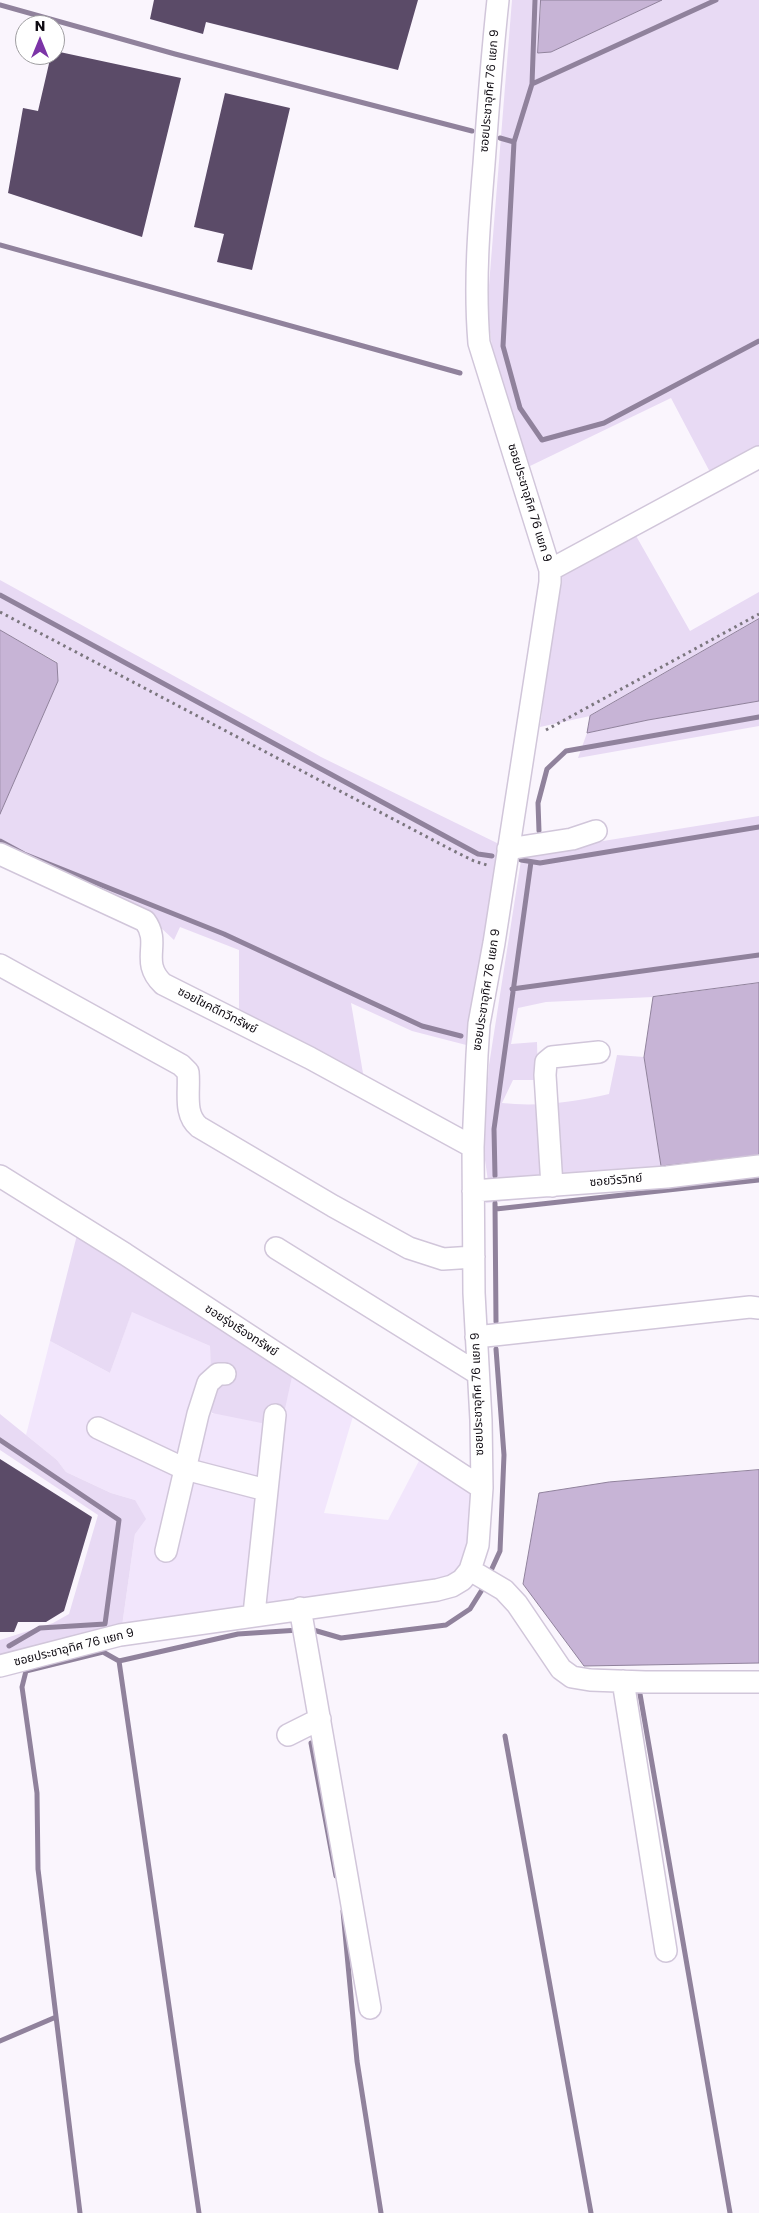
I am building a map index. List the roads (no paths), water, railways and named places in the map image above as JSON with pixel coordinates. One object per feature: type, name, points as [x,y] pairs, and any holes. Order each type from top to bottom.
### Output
[{"type":"street","name":"ซอยประชาอุทิศ 76 แยก 9","points":[[0,1666],[120,1635],[254,1614],[437,1590],[452,1586],[462,1580],[470,1570],[478,1545],[482,1488],[481,1420],[476,1337],[473,1146],[479,1024],[548,598],[550,570],[479,343],[476,306],[477,251],[488,86],[498,0]]},
{"type":"street","points":[[550,570],[759,457]]},
{"type":"street","points":[[507,860],[596,831]]},
{"type":"street","name":"ซอยโชคดีทวีทรัพย์","points":[[0,854],[145,921],[152,930],[151,964],[156,977],[163,984],[310,1058],[473,1146]]},
{"type":"street","points":[[0,964],[181,1066],[188,1072],[189,1114],[191,1121],[199,1127],[333,1206],[409,1248],[443,1259],[474,1257]]},
{"type":"street","points":[[552,1186],[545,1075],[546,1062],[552,1057],[599,1052]]},
{"type":"street","name":"ซอยวีรวิทย์","points":[[473,1191],[667,1177],[759,1166]]},
{"type":"street","name":"ซอยรุ่งเรืองทรัพย์","points":[[0,1176],[125,1254],[482,1488]]},
{"type":"street","points":[[276,1248],[477,1372]]},
{"type":"street","points":[[476,1337],[750,1307],[759,1308]]},
{"type":"street","points":[[166,1551],[198,1414],[208,1383],[218,1374],[225,1374]]},
{"type":"street","points":[[254,1614],[275,1415]]},
{"type":"street","points":[[98,1428],[185,1469],[266,1490]]},
{"type":"street","points":[[470,1570],[504,1590],[517,1604],[561,1669],[572,1677],[590,1680],[623,1681],[759,1682]]},
{"type":"street","points":[[300,1608],[370,2008]]},
{"type":"street","points":[[623,1681],[666,1951]]},
{"type":"street","points":[[288,1735],[320,1719]]},
{"type":"waterway","points":[[532,84],[535,0]]},
{"type":"waterway","points":[[500,138],[514,142],[532,84],[716,0]]},
{"type":"waterway","points":[[0,5],[175,54],[472,131]]},
{"type":"waterway","points":[[514,142],[503,346],[520,408],[542,440],[604,423],[759,341]]},
{"type":"waterway","points":[[0,245],[460,373]]},
{"type":"waterway","points":[[0,595],[478,854],[492,856]]},
{"type":"waterway","points":[[539,831],[538,803],[547,769],[566,751],[759,717]]},
{"type":"waterway","points":[[521,860],[540,863],[759,827]]},
{"type":"waterway","points":[[0,841],[24,854],[224,934],[422,1026],[461,1036]]},
{"type":"waterway","points":[[495,1176],[494,1129],[531,862]]},
{"type":"waterway","points":[[512,989],[759,955]]},
{"type":"waterway","points":[[496,1209],[759,1180]]},
{"type":"waterway","points":[[495,1203],[496,1322]]},
{"type":"waterway","points":[[489,1575],[500,1551],[504,1455],[496,1349]]},
{"type":"waterway","points":[[0,1440],[119,1520],[105,1624],[40,1628],[9,1646]]},
{"type":"waterway","points":[[310,1629],[341,1638],[446,1625],[470,1609],[485,1585]]},
{"type":"waterway","points":[[80,2213],[38,1869],[37,1793],[22,1687],[26,1671],[103,1652],[119,1661],[238,1634],[299,1630]]},
{"type":"waterway","points":[[119,1661],[199,2213]]},
{"type":"waterway","points":[[640,1694],[730,2213]]},
{"type":"waterway","points":[[505,1736],[591,2213]]},
{"type":"waterway","points":[[311,1743],[336,1876]]},
{"type":"waterway","points":[[343,1911],[357,2061],[381,2213]]},
{"type":"waterway","points":[[0,2041],[56,2017]]}]
